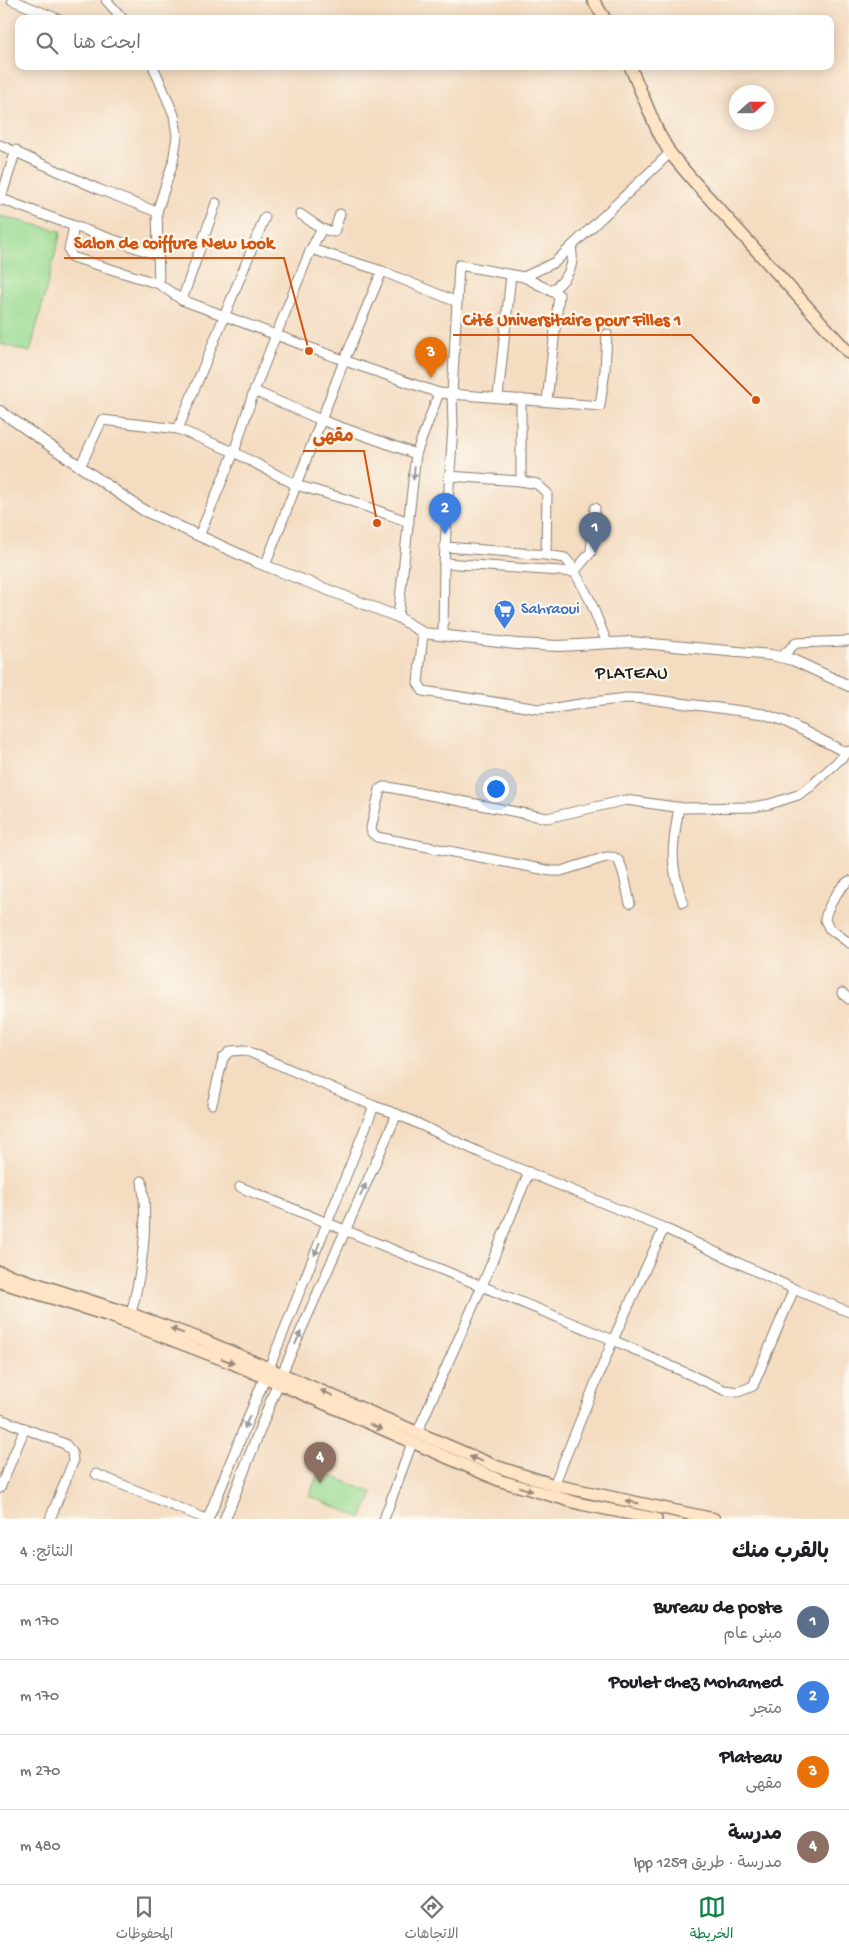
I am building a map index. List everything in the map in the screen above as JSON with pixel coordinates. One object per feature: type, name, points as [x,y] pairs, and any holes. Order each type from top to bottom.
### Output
[{"type":"main road","points":[[592,0],[602,15]]},
{"type":"main road","points":[[632,70],[658,132],[670,153],[849,353]]},
{"type":"main road","points":[[0,1272],[131,1314],[414,1438],[475,1471],[528,1490],[581,1504],[656,1519]]},
{"type":"main road","points":[[0,1282],[117,1319],[267,1372]]},
{"type":"main road","points":[[414,1438],[554,1485],[714,1519]]},
{"type":"street","points":[[12,0],[48,15]]},
{"type":"street","points":[[106,0],[119,15]]},
{"type":"street","points":[[155,70],[174,115],[177,136],[173,162],[157,212],[159,284]]},
{"type":"street","points":[[0,144],[98,189],[157,212]]},
{"type":"street","points":[[16,150],[0,200],[157,255]]},
{"type":"street","points":[[524,277],[555,262],[670,153]]},
{"type":"street","points":[[182,300],[216,203]]},
{"type":"street","points":[[300,214],[322,229],[334,232],[340,214]]},
{"type":"street","points":[[178,429],[265,218]]},
{"type":"street","points":[[74,226],[69,250],[72,257],[159,284],[182,300],[344,361],[439,393],[600,406],[607,334]]},
{"type":"street","points":[[199,536],[234,452],[254,391],[276,335],[311,250],[322,229]]},
{"type":"street","points":[[551,291],[563,281],[570,270],[573,258],[571,248]]},
{"type":"street","points":[[311,250],[382,271],[457,302]]},
{"type":"street","points":[[443,635],[444,563],[453,426],[452,394],[459,265],[524,277],[559,295],[547,401]]},
{"type":"street","points":[[266,566],[344,361],[382,271]]},
{"type":"street","points":[[498,397],[512,274]]},
{"type":"street","points":[[254,391],[321,420],[416,454]]},
{"type":"street","points":[[398,617],[416,454],[439,393]]},
{"type":"street","points":[[521,481],[522,399]]},
{"type":"street","points":[[0,411],[143,510],[266,566],[398,617],[424,633],[516,644],[559,646],[631,642],[741,652],[793,660],[849,686]]},
{"type":"street","points":[[80,467],[102,420],[178,429],[234,452],[296,485],[345,499],[409,522]]},
{"type":"street","points":[[449,476],[521,481],[537,484],[547,493],[546,555]]},
{"type":"street","points":[[574,572],[591,552],[595,508]]},
{"type":"street","points":[[446,547],[565,558],[590,600],[606,643]]},
{"type":"street","points":[[444,563],[574,572]]},
{"type":"street","points":[[424,633],[418,683],[423,691],[539,709],[627,698],[649,699],[764,714],[784,721],[848,752],[810,787],[784,801],[753,807],[679,807],[626,800],[547,818],[388,787],[380,789],[371,828],[372,834],[377,837],[551,871],[561,871],[606,857],[613,857],[618,860],[621,866],[630,903]]},
{"type":"street","points":[[781,657],[796,642],[849,641]]},
{"type":"street","points":[[679,807],[672,846],[672,866],[683,902]]},
{"type":"street","points":[[849,881],[841,888],[825,920],[829,928],[849,943]]},
{"type":"street","points":[[212,1104],[223,1058],[232,1051],[245,1050],[664,1228],[794,1289],[849,1312]]},
{"type":"street","points":[[96,1474],[207,1519],[374,1106]]},
{"type":"street","points":[[225,1519],[280,1378],[397,1114]]},
{"type":"street","points":[[384,1519],[414,1438],[482,1286],[529,1172]]},
{"type":"street","points":[[131,1314],[145,1244],[146,1213],[142,1181]]},
{"type":"street","points":[[240,1187],[613,1340],[724,1390],[738,1392],[753,1386],[794,1289]]},
{"type":"street","points":[[554,1485],[613,1340],[664,1228]]},
{"type":"street","points":[[0,1419],[65,1444],[72,1452],[73,1462],[50,1519]]},
{"type":"street","points":[[0,1488],[25,1428]]},
{"type":"green space","points":[[0,216],[61,231],[30,352],[0,344]]},
{"type":"green space","points":[[319,1471],[373,1493],[362,1518],[309,1496]]},
{"type":"place","name":"Salon de coiffure New Look","points":[[309,351]]},
{"type":"place","name":"Plateau","points":[[431,378]]},
{"type":"place","name":"Cité Universitaire pour Filles 1","points":[[756,400]]},
{"type":"place","name":"مقهى","points":[[377,523]]},
{"type":"place","name":"Poulet chez Mohamed","points":[[445,534]]},
{"type":"place","name":"Bureau de poste","points":[[595,553]]},
{"type":"place","name":"Sahraoui","points":[[505,629]]},
{"type":"place","name":"مدرسة","points":[[320,1483]]},
{"type":"district","name":"PLATEAU","points":[[632,674]]}]
